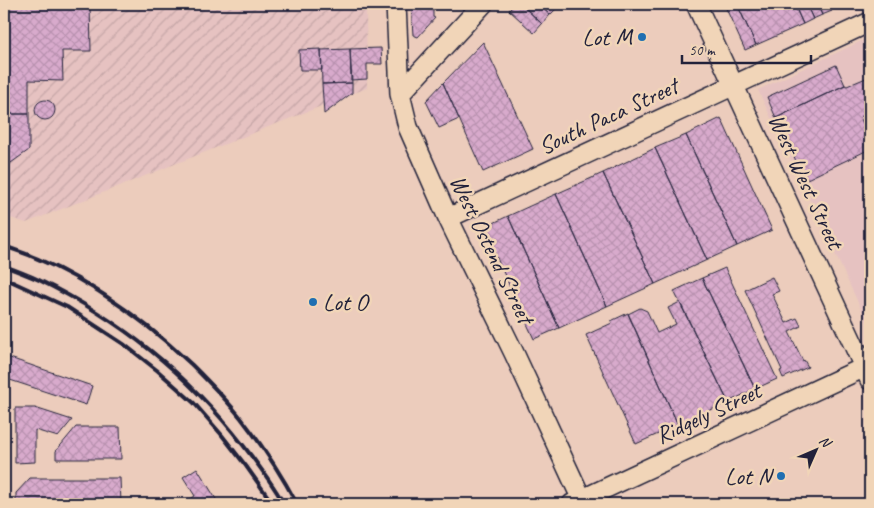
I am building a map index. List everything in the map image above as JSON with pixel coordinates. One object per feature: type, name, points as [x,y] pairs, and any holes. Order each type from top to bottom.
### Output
[{"type":"street","name":"West Ostend Street","points":[[396,4],[400,94],[408,127],[448,218],[514,353],[580,503]]},
{"type":"street","points":[[400,94],[483,4]]},
{"type":"street","name":"West West Street","points":[[696,4],[867,374]]},
{"type":"street","name":"South Paca Street","points":[[448,218],[870,22]]},
{"type":"street","name":"Ridgely Street","points":[[580,503],[867,374]]},
{"type":"shaded area","points":[[4,4],[366,4],[367,88],[26,223],[4,216]]},
{"type":"shaded area","points":[[870,37],[870,328],[758,90]]},
{"type":"building","points":[[4,4],[90,4],[91,51],[62,51],[63,81],[29,80],[29,114],[4,114]]},
{"type":"building","points":[[411,4],[433,4],[433,17],[435,18],[418,37],[413,35]]},
{"type":"building","points":[[515,4],[521,4],[542,24],[534,33],[509,10]]},
{"type":"building","points":[[521,4],[538,4],[550,15],[542,24]]},
{"type":"building","points":[[538,4],[555,4],[558,7],[550,15]]},
{"type":"building","points":[[724,4],[737,4],[756,45],[745,50]]},
{"type":"building","points":[[737,4],[794,4],[803,24],[756,45]]},
{"type":"building","points":[[794,4],[806,4],[813,19],[803,24]]},
{"type":"building","points":[[806,4],[817,4],[822,15],[813,19]]},
{"type":"building","points":[[817,4],[828,4],[832,11],[822,15]]},
{"type":"building","points":[[483,42],[533,149],[483,172],[443,83]]},
{"type":"building","points":[[381,48],[382,64],[367,64],[367,79],[351,80],[350,49]]},
{"type":"building","points":[[321,49],[322,70],[300,70],[299,50]]},
{"type":"building","points":[[350,49],[352,83],[322,84],[321,50]]},
{"type":"building","points":[[836,65],[845,85],[776,118],[767,97]]},
{"type":"building","points":[[866,78],[870,87],[870,112],[860,117],[870,138],[870,149],[805,180],[776,118],[845,85],[847,86]]},
{"type":"building","points":[[352,83],[352,93],[324,114],[322,84]]},
{"type":"building","points":[[443,83],[459,119],[439,128],[426,101]]},
{"type":"building","points":[[41,100],[49,100],[55,106],[55,114],[49,120],[41,120],[35,114],[35,106]]},
{"type":"building","points":[[4,114],[29,114],[29,150],[4,168]]},
{"type":"building","points":[[721,118],[772,230],[737,246],[686,135]]},
{"type":"building","points":[[686,135],[737,246],[707,260],[655,148]]},
{"type":"building","points":[[655,148],[707,260],[655,284],[603,173]]},
{"type":"building","points":[[603,173],[655,284],[607,306],[556,194]]},
{"type":"building","points":[[556,194],[607,306],[559,328],[508,216]]},
{"type":"building","points":[[508,216],[559,328],[534,339],[483,228]]},
{"type":"building","points":[[725,268],[777,379],[755,389],[702,278]]},
{"type":"building","points":[[772,277],[779,291],[772,294],[786,323],[797,318],[801,326],[789,332],[803,361],[808,367],[783,378],[780,371],[782,370],[745,290]]},
{"type":"building","points":[[702,278],[755,389],[728,402],[674,291]]},
{"type":"building","points":[[680,302],[728,402],[678,425],[628,314],[640,308],[647,311],[657,333],[676,324],[668,308]]},
{"type":"building","points":[[628,313],[678,425],[636,444],[586,335]]},
{"type":"building","points":[[4,356],[92,386],[86,405],[4,378]]},
{"type":"building","points":[[15,408],[35,408],[72,420],[58,437],[35,430],[35,462],[15,463]]},
{"type":"building","points":[[76,427],[120,427],[121,459],[56,459],[56,451]]},
{"type":"building","points":[[197,468],[219,504],[183,504],[195,496],[183,477]]},
{"type":"building","points":[[30,478],[120,478],[121,504],[16,504],[16,493]]},
{"type":"railway","points":[[4,246],[56,267],[80,280],[128,311],[171,346],[211,384],[241,418],[271,460],[297,504]]},
{"type":"railway","points":[[4,266],[39,280],[68,295],[97,312],[150,350],[222,419],[259,466],[284,504]]},
{"type":"railway","points":[[4,278],[67,307],[125,345],[158,371],[194,403],[221,434],[273,504]]},
{"type":"place","name":"Lot M","points":[[642,37]]},
{"type":"place","name":"Lot O","points":[[313,302]]},
{"type":"place","name":"Lot N","points":[[781,476]]}]
